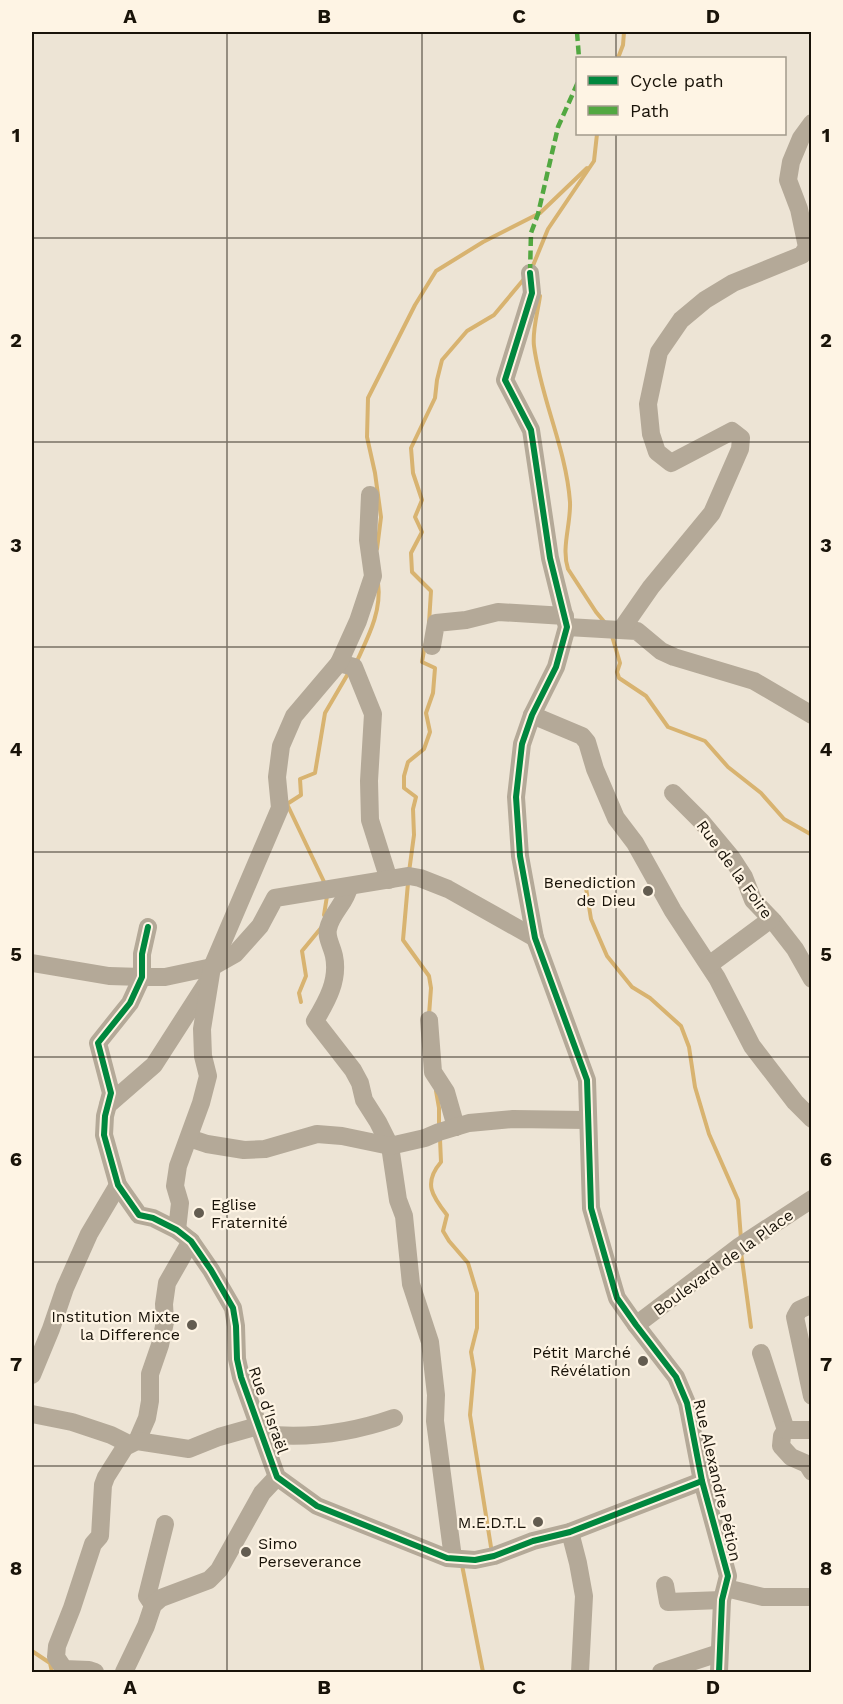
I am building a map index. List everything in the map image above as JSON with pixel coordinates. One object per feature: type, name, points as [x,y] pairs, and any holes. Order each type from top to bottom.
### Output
[{"type":"street","points":[[621,630],[651,587],[712,513],[740,448],[741,438],[732,432],[671,463],[657,452],[651,434],[648,404],[659,352],[681,320],[705,300],[733,283],[802,255],[807,247],[799,209],[788,180],[791,162],[801,138],[812,123]]},
{"type":"street","name":"Rue Alexandre Pétion","points":[[530,273],[532,293],[506,380],[531,430],[550,558],[566,621],[556,667],[532,715],[522,744],[516,797],[520,856],[535,938],[587,1080],[591,1208],[617,1298],[676,1377],[687,1403],[702,1481],[728,1576],[724,1594],[719,1672]]},
{"type":"street","points":[[108,1105],[154,1065],[211,972],[280,808],[277,777],[281,746],[294,716],[339,663],[358,621],[373,576],[368,540],[370,495]]},
{"type":"street","points":[[432,646],[436,623],[466,620],[498,612],[637,631],[661,651],[754,681],[812,714]]},
{"type":"street","points":[[339,663],[354,667],[373,714],[369,781],[370,820],[389,880]]},
{"type":"street","points":[[532,715],[582,736],[587,742],[595,769],[616,818],[634,843],[673,911],[709,965],[753,1046],[795,1102],[812,1119]]},
{"type":"street","name":"Rue de la Foire","points":[[673,793],[701,821],[730,857],[744,877],[753,900],[795,949],[812,979]]},
{"type":"street","points":[[32,963],[109,976],[165,977],[211,972],[235,954],[260,926],[275,898],[409,876],[448,889],[535,938]]},
{"type":"street","points":[[349,887],[347,895],[329,925],[327,935],[335,967],[332,987],[315,1021],[353,1070],[360,1083],[364,1100],[390,1146],[398,1200],[404,1216],[411,1284],[430,1342],[436,1395],[435,1421],[453,1558]]},
{"type":"street","points":[[709,965],[771,919]]},
{"type":"street","name":"Rue d'Israël","points":[[148,927],[142,954],[142,976],[129,1003],[98,1043],[111,1093],[104,1135],[118,1185],[139,1215],[153,1218],[184,1236],[211,1270],[233,1308],[237,1359],[241,1377],[277,1477],[317,1506],[447,1558],[475,1560],[570,1532],[702,1481]]},
{"type":"street","points":[[94,1672],[64,1669],[56,1657],[57,1646],[93,1544],[99,1536],[103,1485],[106,1477],[147,1418],[150,1401],[150,1374],[165,1322],[164,1304],[167,1283],[184,1236],[176,1186],[178,1166],[201,1104],[208,1076],[203,1056],[202,1029],[211,972]]},
{"type":"street","points":[[429,1020],[433,1072],[446,1092],[456,1127]]},
{"type":"street","points":[[189,1138],[207,1144],[243,1150],[265,1149],[317,1134],[342,1136],[390,1146],[425,1138],[469,1123],[513,1119],[588,1120]]},
{"type":"street","points":[[32,1375],[89,1234],[118,1185]]},
{"type":"street","name":"Boulevard de la Place","points":[[636,1325],[740,1246],[812,1199]]},
{"type":"street","points":[[812,1304],[799,1310],[795,1317],[812,1396]]},
{"type":"street","points":[[761,1353],[786,1430]]},
{"type":"street","points":[[32,1414],[72,1422],[131,1444],[189,1449],[219,1437],[260,1430],[290,1437],[360,1430],[394,1418]]},
{"type":"street","points":[[786,1430],[812,1430]]},
{"type":"street","points":[[786,1430],[782,1436],[781,1446],[791,1457],[807,1464],[812,1472]]},
{"type":"street","points":[[124,1672],[146,1626],[153,1605],[161,1598],[209,1580],[219,1570],[262,1493],[277,1477]]},
{"type":"street","points":[[153,1605],[147,1596],[165,1524]]},
{"type":"street","points":[[570,1532],[584,1596],[580,1672]]},
{"type":"street","points":[[665,1586],[668,1602],[724,1594],[812,1597]]},
{"type":"street","points":[[661,1672],[719,1653]]},
{"type":"waterway","points":[[618,57],[623,45],[624,32]]},
{"type":"waterway","points":[[532,268],[548,229],[594,161],[597,135]]},
{"type":"waterway","points":[[377,549],[381,517],[367,437],[368,398],[415,305],[436,271],[483,242],[540,213],[587,168]]},
{"type":"waterway","points":[[429,623],[431,591],[412,572],[411,553],[422,532],[415,517],[422,500],[413,473],[411,448],[435,398],[442,360],[467,331],[494,315],[524,279]]},
{"type":"waterway","points":[[540,296],[534,328],[534,346],[537,366],[568,482],[570,510],[566,561],[568,569],[606,624]]},
{"type":"waterway","points":[[357,661],[376,614],[378,583]]},
{"type":"waterway","points":[[612,636],[620,663],[617,672],[619,678],[646,696],[668,727],[705,741],[728,767],[761,793],[784,819],[812,835]]},
{"type":"waterway","points":[[409,872],[414,835],[413,809],[416,797],[404,788],[404,776],[408,762],[424,749],[430,732],[426,713],[433,693],[435,668],[422,662],[425,645]]},
{"type":"waterway","points":[[326,886],[287,804],[301,795],[300,779],[315,773],[325,713],[349,672]]},
{"type":"waterway","points":[[408,883],[403,940],[429,976],[431,988],[429,1015]]},
{"type":"waterway","points":[[586,888],[591,919],[607,956],[632,987],[650,998],[681,1026],[689,1047],[695,1087],[709,1134],[738,1200],[741,1239]]},
{"type":"waterway","points":[[324,915],[327,896]]},
{"type":"waterway","points":[[301,1002],[299,993],[306,976],[302,951],[321,928]]},
{"type":"waterway","points":[[436,1091],[439,1125]]},
{"type":"waterway","points":[[440,1139],[441,1162],[432,1176],[432,1189],[437,1202],[447,1215],[443,1231],[468,1263],[477,1293],[477,1328],[471,1352],[474,1370],[470,1415],[491,1547]]},
{"type":"waterway","points":[[741,1252],[751,1327]]},
{"type":"waterway","points":[[462,1565],[483,1672]]},
{"type":"waterway","points":[[32,1651],[50,1663],[52,1672]]},
{"type":"marked path","points":[[577,32],[579,57]]},
{"type":"marked path","points":[[530,273],[531,233],[538,214],[558,127],[576,86]]},
{"type":"cycle path","points":[[530,273],[532,293],[505,380],[531,430],[550,558],[567,627],[556,667],[532,715],[522,744],[516,797],[520,856],[535,938],[587,1080],[591,1208],[617,1298],[676,1377],[687,1403],[702,1481],[728,1576],[722,1600],[719,1672]]},
{"type":"cycle path","points":[[148,927],[142,954],[142,977],[130,1003],[98,1043],[111,1093],[105,1116],[104,1135],[118,1185],[139,1215],[153,1218],[177,1230],[191,1241],[233,1308],[237,1359],[241,1377],[277,1477],[317,1506],[447,1558],[475,1560],[494,1556],[533,1541],[570,1532],[702,1481]]},
{"type":"place","name":"Benediction de Dieu","points":[[648,891]]},
{"type":"place","name":"Eglise Fraternité","points":[[199,1213]]},
{"type":"place","name":"Institution Mixte la Difference","points":[[192,1325]]},
{"type":"place","name":"Pétit Marché Révélation","points":[[643,1361]]},
{"type":"place","name":"M.E.D.T.L","points":[[538,1522]]},
{"type":"place","name":"Simo Perseverance","points":[[246,1552]]}]
